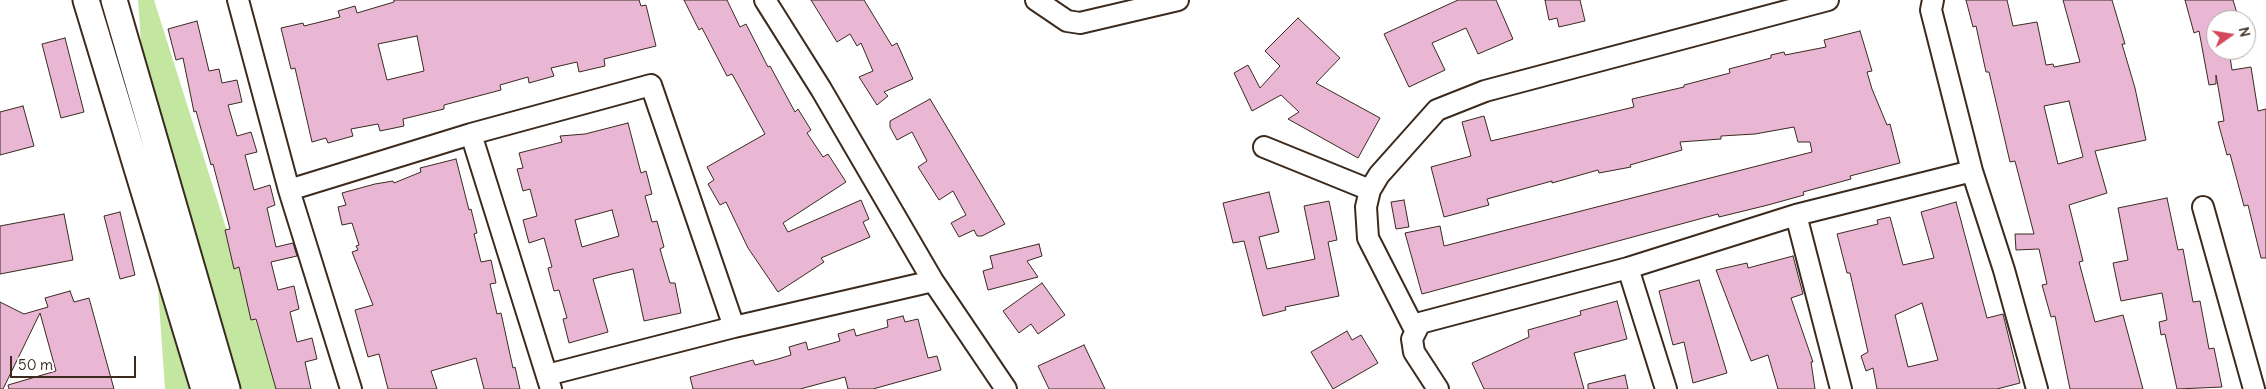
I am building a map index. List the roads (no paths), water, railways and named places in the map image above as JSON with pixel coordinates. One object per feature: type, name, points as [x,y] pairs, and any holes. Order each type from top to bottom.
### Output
[{"type":"street","points":[[86,0],[204,389]]},
{"type":"street","points":[[114,0],[227,389]]},
{"type":"street","points":[[238,0],[288,190],[352,389]]},
{"type":"street","points":[[765,0],[820,89],[933,281],[1006,389]]},
{"type":"street","points":[[1036,0],[1067,21],[1080,23],[1178,0]]},
{"type":"street","points":[[1415,330],[1368,238],[1366,207],[1370,190],[1379,176],[1437,110],[1485,91],[1828,0]]},
{"type":"street","points":[[1933,0],[1931,10],[1972,171],[2004,270],[2038,389]]},
{"type":"street","points":[[288,190],[471,134],[651,85],[734,327]]},
{"type":"street","points":[[471,134],[549,382],[734,327],[933,281]]},
{"type":"street","points":[[1264,147],[1370,190]]},
{"type":"street","points":[[1438,389],[1414,352],[1412,339],[1420,323],[1628,268],[1796,215],[1972,171]]},
{"type":"street","points":[[2203,207],[2254,389]]},
{"type":"street","points":[[1796,215],[1841,389]]},
{"type":"street","points":[[1628,268],[1666,389]]}]
